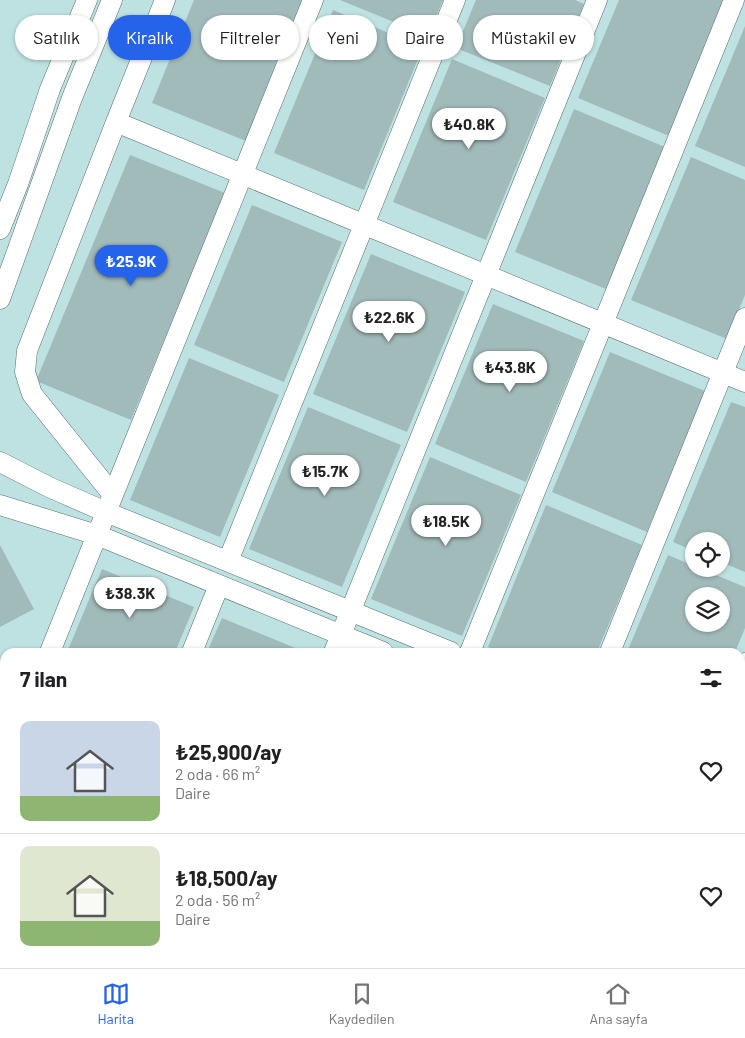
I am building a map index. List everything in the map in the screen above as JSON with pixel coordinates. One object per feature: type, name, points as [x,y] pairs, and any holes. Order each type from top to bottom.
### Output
[{"type":"street","points":[[1,222],[18,184],[50,90],[87,0]]},
{"type":"street","points":[[0,299],[72,98],[112,0]]},
{"type":"street","points":[[110,503],[32,394],[25,372],[27,351],[165,0]]},
{"type":"street","points":[[52,648],[313,0]]},
{"type":"street","points":[[228,561],[455,0]]},
{"type":"street","points":[[337,644],[597,0]]},
{"type":"street","points":[[472,648],[734,0]]},
{"type":"street","points":[[116,122],[745,382]]},
{"type":"street","points":[[612,648],[745,318]]},
{"type":"street","points":[[0,462],[51,488],[110,503],[228,561],[440,648]]},
{"type":"street","points":[[0,506],[97,535],[219,585],[337,644],[360,648]]},
{"type":"street","points":[[194,648],[219,585]]},
{"type":"shaded area","points":[[0,0],[745,0],[745,648],[0,648]]},
{"type":"building","points":[[194,0],[305,0],[299,15],[201,15],[201,60],[280,60],[246,141],[152,103],[170,60],[191,60],[191,15],[188,15]]},
{"type":"building","points":[[340,0],[443,0],[437,15],[387,15],[387,19]]},
{"type":"building","points":[[476,0],[575,0],[584,4],[579,15],[473,15],[473,55],[463,51],[463,31]]},
{"type":"building","points":[[619,0],[726,0],[669,136],[578,98]]},
{"type":"building","points":[[333,10],[345,15],[331,15]]},
{"type":"building","points":[[745,26],[745,167],[695,146]]},
{"type":"building","points":[[377,28],[387,32],[387,60],[418,60],[364,190],[274,153],[312,60],[377,60]]},
{"type":"building","points":[[452,60],[545,98],[486,240],[393,202]]},
{"type":"building","points":[[486,60],[561,60],[550,86]]},
{"type":"building","points":[[574,109],[665,147],[606,289],[515,252]]},
{"type":"building","points":[[130,155],[225,193],[131,420],[36,381]]},
{"type":"building","points":[[691,157],[745,180],[745,295],[727,339],[631,300]]},
{"type":"building","points":[[252,205],[342,242],[284,382],[194,345]]},
{"type":"building","points":[[371,254],[465,292],[407,432],[313,394]]},
{"type":"building","points":[[493,304],[584,341],[526,482],[435,444]]},
{"type":"building","points":[[610,352],[705,391],[647,532],[552,492]]},
{"type":"building","points":[[189,358],[279,395],[220,537],[130,500]]},
{"type":"building","points":[[731,402],[745,407],[745,572],[730,566],[730,532],[685,532],[685,547],[673,542]]},
{"type":"building","points":[[308,407],[401,445],[342,587],[249,549]]},
{"type":"building","points":[[430,457],[521,495],[462,636],[371,599]]},
{"type":"building","points":[[546,505],[642,545],[599,648],[488,647]]},
{"type":"building","points":[[0,545],[34,609],[0,627]]},
{"type":"building","points":[[668,555],[685,562],[685,577],[721,577],[745,587],[745,628],[737,648],[629,648]]},
{"type":"building","points":[[102,569],[194,607],[177,648],[69,648]]},
{"type":"building","points":[[222,618],[295,648],[209,648]]}]
